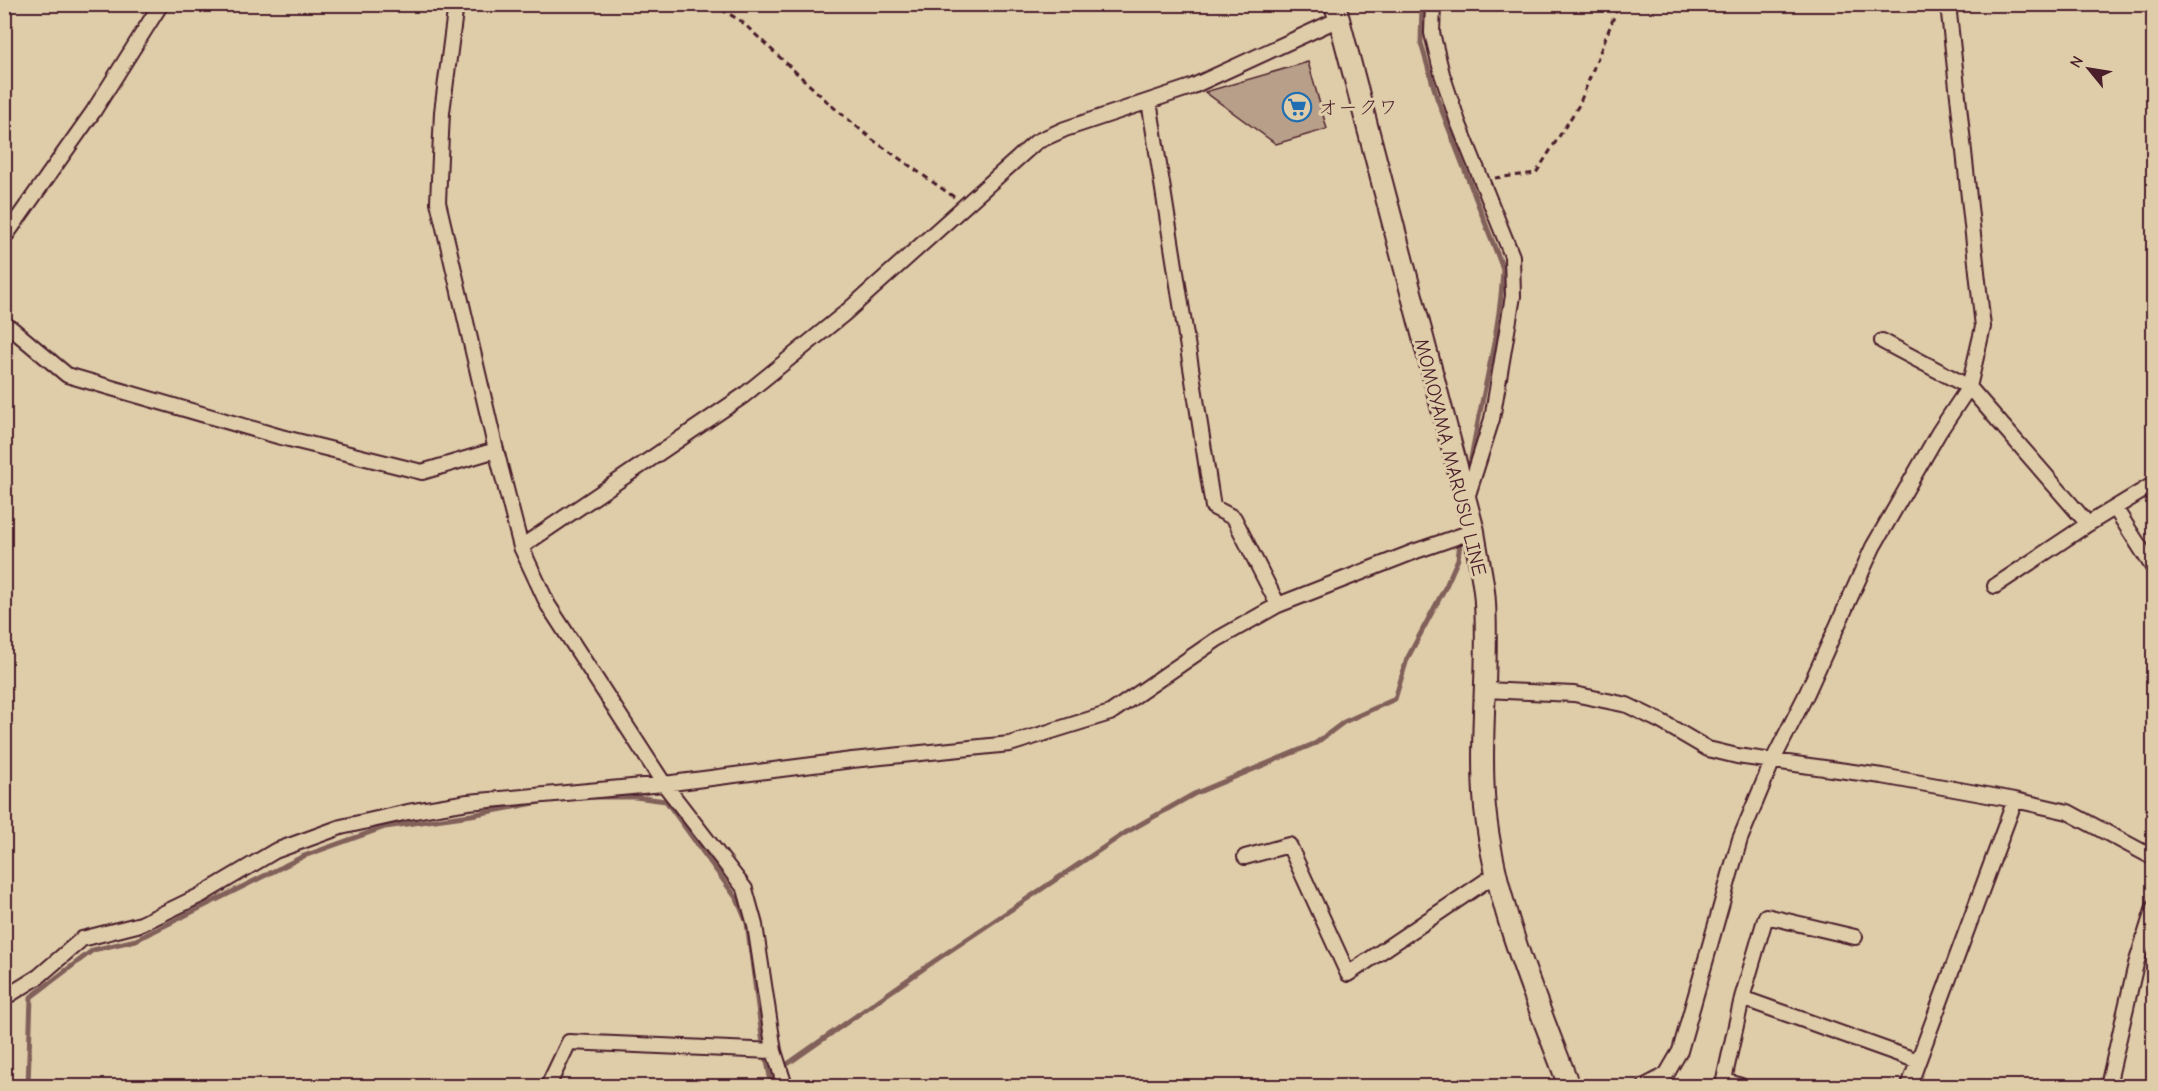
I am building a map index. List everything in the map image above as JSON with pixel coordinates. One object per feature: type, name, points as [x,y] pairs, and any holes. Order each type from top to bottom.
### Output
[{"type":"main road","name":"MOMOYAMA MARUSU LINE","points":[[1337,12],[1474,531],[1485,602],[1483,752],[1485,808],[1496,874],[1514,942],[1569,1086]]},
{"type":"street","points":[[4,237],[93,112],[161,4]]},
{"type":"street","points":[[456,4],[442,112],[438,202],[521,547],[548,605],[663,784],[745,889],[755,925],[774,1051],[785,1086]]},
{"type":"street","points":[[1433,4],[1432,33],[1442,74],[1458,122],[1512,256],[1513,297],[1492,419],[1466,502]]},
{"type":"street","points":[[1646,1086],[1666,1075],[1680,1051],[1740,839],[1773,760],[1806,695],[1873,547],[1938,432],[1969,387],[1983,327],[1948,4]]},
{"type":"street","points":[[521,547],[743,396],[844,314],[1036,142],[1065,129],[1191,87],[1337,12]]},
{"type":"street","points":[[1149,101],[1213,507],[1234,518],[1278,605]]},
{"type":"street","points":[[4,324],[12,328],[66,375],[281,437],[422,472],[496,450]]},
{"type":"street","points":[[1882,341],[1969,387],[2088,524]]},
{"type":"street","points":[[1995,586],[2088,524],[2154,484]]},
{"type":"street","points":[[2115,508],[2154,569]]},
{"type":"street","points":[[4,998],[38,977],[82,939],[141,924],[201,895],[275,851],[341,827],[468,801],[663,784],[852,760],[1010,744],[1110,713],[1216,640],[1278,605],[1474,531]]},
{"type":"street","points":[[1485,690],[1574,694],[1627,705],[1708,748],[1737,756],[1882,776],[2068,812],[2154,858]]},
{"type":"street","points":[[1909,1086],[2015,800]]},
{"type":"street","points":[[1245,857],[1289,845],[1348,974],[1496,874]]},
{"type":"street","points":[[2108,1086],[2136,964],[2154,907]]},
{"type":"street","points":[[1741,1086],[1724,1080],[1742,999],[1766,916],[1855,937]]},
{"type":"street","points":[[1742,999],[1918,1061]]},
{"type":"street","points":[[548,1086],[569,1042],[774,1051]]},
{"type":"path","points":[[712,4],[741,21],[832,106],[873,140],[965,206]]},
{"type":"path","points":[[1482,180],[1536,173],[1579,105],[1619,4]]},
{"type":"building","points":[[1308,62],[1327,129],[1276,144],[1205,92]]},
{"type":"waterway","points":[[4,9],[9,4]]},
{"type":"waterway","points":[[1422,4],[1421,43],[1437,98],[1503,269],[1494,346],[1469,471]]},
{"type":"waterway","points":[[769,1077],[933,962],[1125,833],[1194,794],[1316,743],[1344,722],[1395,699],[1407,659],[1458,559],[1463,519]]},
{"type":"waterway","points":[[591,797],[635,797],[666,801],[737,899],[747,923],[762,1037],[772,1086]]},
{"type":"waterway","points":[[28,1086],[31,997],[93,950],[136,940],[304,856],[385,827],[471,815],[540,802]]},
{"type":"place","name":"オークワ","points":[[1297,107]]}]
